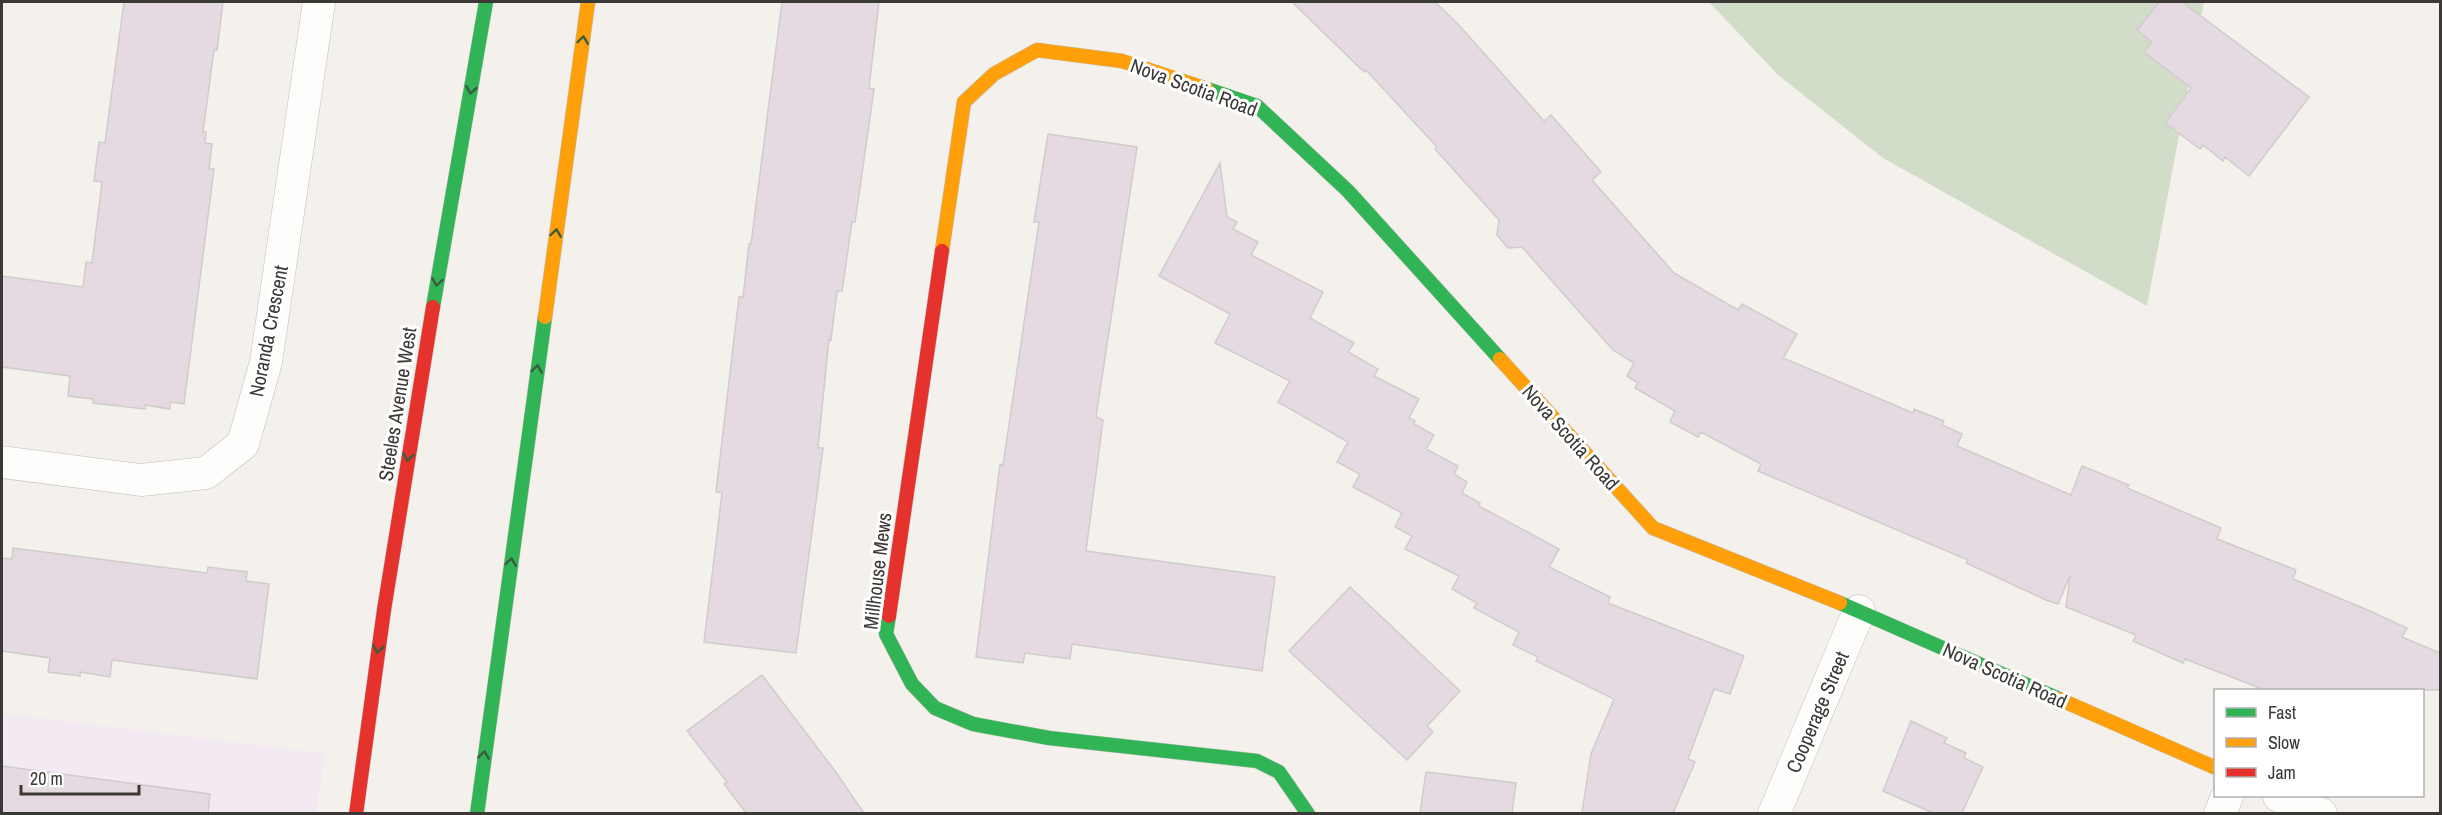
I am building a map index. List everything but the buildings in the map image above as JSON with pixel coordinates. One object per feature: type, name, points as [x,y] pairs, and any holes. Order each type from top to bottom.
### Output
[{"type":"street","name":"Noranda Crescent","points":[[2,462],[141,480],[206,473],[243,444],[266,362],[319,2]]},
{"type":"street","name":"Steeles Avenue West","points":[[356,813],[416,399],[486,2]]},
{"type":"street","points":[[477,813],[588,2]]},
{"type":"street","name":"Nova Scotia Road","points":[[994,74],[1037,50],[1122,61],[1257,106],[1348,190],[1653,528],[1859,610],[2214,767]]},
{"type":"street","name":"Millhouse Mews","points":[[994,74],[964,102],[886,634],[912,684],[935,708],[973,724],[1049,738],[1257,761],[1279,772],[1308,813]]},
{"type":"street","name":"Cooperage Street","points":[[1774,813],[1859,610]]},
{"type":"street","points":[[2220,813],[2226,797]]},
{"type":"street","points":[[2284,797],[2321,813]]},
{"type":"shaded area","points":[[2,713],[325,754],[316,813],[2,814]]},
{"type":"green space","points":[[1709,2],[2204,2],[2147,306],[1883,158],[1778,75]]},
{"type":"traffic: fast","points":[[433,307],[486,2]]},
{"type":"traffic: fast","points":[[1207,89],[1257,106],[1348,191],[1500,359]]},
{"type":"traffic: fast","points":[[477,814],[545,317]]},
{"type":"traffic: fast","points":[[1840,603],[2059,699]]},
{"type":"traffic: fast","points":[[889,616],[886,634],[912,684],[935,708],[973,724],[1049,738],[1257,761],[1279,772],[1308,814]]},
{"type":"traffic: slow","points":[[545,317],[588,2]]},
{"type":"traffic: slow","points":[[942,251],[964,102],[994,74],[1037,50],[1122,61],[1207,89]]},
{"type":"traffic: slow","points":[[1500,359],[1653,528],[1840,603]]},
{"type":"traffic: slow","points":[[2059,699],[2214,767]]},
{"type":"traffic: jam","points":[[889,616],[942,251]]},
{"type":"traffic: jam","points":[[356,814],[384,610],[433,307]]}]
